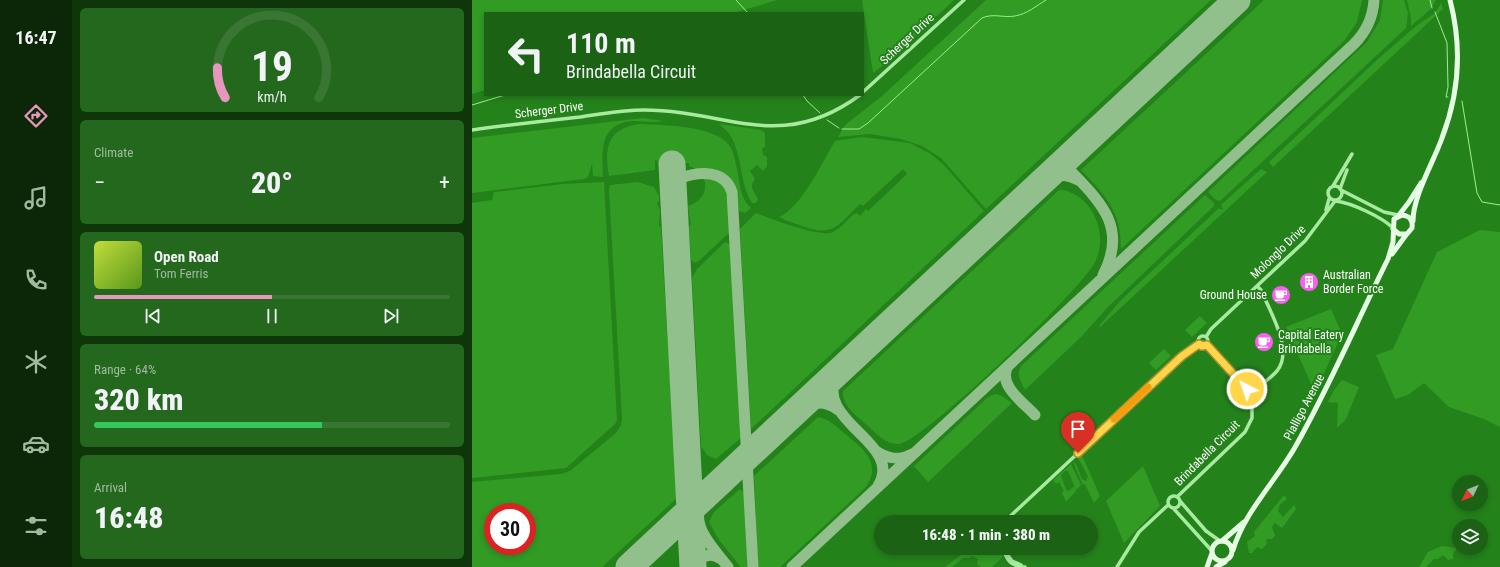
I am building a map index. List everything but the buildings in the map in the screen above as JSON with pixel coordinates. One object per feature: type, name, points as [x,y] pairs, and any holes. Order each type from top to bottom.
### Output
[{"type":"main road","points":[[1432,161],[1412,199],[1393,221],[1393,228],[1399,234],[1407,234],[1412,230],[1414,208],[1432,161],[1450,114],[1458,62],[1455,26],[1450,0]]},
{"type":"main road","points":[[1398,215],[1408,216],[1413,224]]},
{"type":"main road","name":"Pialligo Avenue","points":[[1388,259],[1392,244],[1393,228]]},
{"type":"main road","name":"Pialligo Avenue","points":[[1233,550],[1237,538],[1250,516],[1281,470],[1303,432],[1388,259],[1407,234]]},
{"type":"main road","name":"Pialligo Avenue","points":[[1221,541],[1235,531],[1250,516]]},
{"type":"main road","points":[[1207,567],[1214,545],[1221,541],[1229,543],[1233,550],[1232,556],[1216,567]]},
{"type":"main road","points":[[1212,552],[1216,560],[1226,561]]},
{"type":"street","name":"Scherger Drive","points":[[864,91],[964,0]]},
{"type":"street","name":"Scherger Drive","points":[[472,130],[643,110],[672,112],[732,123],[762,126],[797,124],[826,115],[858,96]]},
{"type":"street","points":[[1352,154],[1333,186],[1328,191],[1329,199],[1347,204],[1384,221],[1393,228]]},
{"type":"street","points":[[1336,201],[1342,196],[1341,189],[1347,170]]},
{"type":"street","points":[[1333,186],[1384,212],[1398,215]]},
{"type":"street","name":"Molonglo Drive","points":[[1326,211],[1329,199]]},
{"type":"street","name":"Molonglo Drive","points":[[1206,337],[1211,329],[1305,241],[1326,211],[1336,201]]},
{"type":"street","points":[[1251,398],[1262,383],[1280,367],[1283,360],[1284,348],[1261,290],[1257,286]]},
{"type":"street","points":[[1012,515],[1190,349],[1199,344],[1202,346],[1207,345],[1208,341],[1206,337],[1200,337],[1199,344]]},
{"type":"street","name":"Brindabella Circuit","points":[[1177,497],[1244,432],[1252,418],[1251,398],[1247,389],[1207,345]]},
{"type":"street","points":[[1247,389],[1262,383]]},
{"type":"street","points":[[1117,567],[1143,527],[1168,505],[1169,498],[1177,497],[1180,501],[1178,507],[1174,509]]},
{"type":"street","name":"Brindabella Circuit","points":[[1180,501],[1206,531],[1221,541]]},
{"type":"street","points":[[1168,505],[1174,509],[1212,552]]},
{"type":"street","points":[[1005,555],[1010,563],[1017,566],[1026,567]]},
{"type":"green space","points":[[472,0],[777,0],[737,12],[484,12],[484,90],[472,94]]},
{"type":"green space","points":[[862,0],[954,0],[890,60],[873,73]]},
{"type":"green space","points":[[986,0],[1211,0],[986,209],[941,158],[922,146],[901,139],[870,134],[838,137],[845,125],[882,96]]},
{"type":"green space","points":[[1264,0],[1362,0],[1357,22],[1344,41],[1121,249],[1118,224],[1115,214],[1105,196],[1081,170]]},
{"type":"green space","points":[[1383,0],[1404,0],[1408,13],[1406,28],[1220,201],[1216,200],[1208,192],[1367,42],[1380,20]]},
{"type":"green space","points":[[1407,0],[1436,0],[1431,9],[1411,26],[1411,18]]},
{"type":"green space","points":[[1441,3],[1443,9],[1273,167],[1269,162],[1378,59],[1416,26],[1435,13]]},
{"type":"green space","points":[[643,118],[663,121],[635,121],[623,123],[609,132],[603,148],[603,177],[593,176],[592,164],[588,177],[584,179],[472,193],[472,138]]},
{"type":"green space","points":[[639,124],[689,128],[715,135],[725,140],[732,151],[745,201],[751,208],[745,213],[739,211],[736,188],[729,176],[715,169],[698,170],[689,166],[689,163],[658,164],[657,160],[655,160],[655,170],[609,176],[607,157],[610,141],[620,130]]},
{"type":"green space","points":[[719,124],[761,130],[765,133],[765,147],[762,148],[763,155],[767,157],[767,166],[763,171],[757,165],[750,171],[755,179],[752,187],[758,199],[756,203],[752,203],[748,195],[734,143],[729,133]]},
{"type":"green space","points":[[862,137],[910,143],[931,154],[944,165],[984,211],[751,429],[740,229],[756,213],[795,227],[827,233],[836,230],[854,214],[857,213],[860,216],[866,209],[868,211],[907,174],[903,169],[863,206],[860,204],[841,223],[829,230],[813,229],[779,217],[787,212],[803,194],[835,141]]},
{"type":"green space","points":[[1261,169],[1267,172],[1100,327],[1099,326],[1120,301],[1219,208],[1222,210],[1221,205]]},
{"type":"green space","points":[[709,177],[718,179],[727,187],[731,231],[695,263],[691,260],[689,227],[691,224],[688,206],[700,199],[705,188],[704,179]]},
{"type":"green space","points":[[604,182],[617,420],[615,424],[566,468],[472,478],[472,203],[492,200],[494,192],[563,184]]},
{"type":"green space","points":[[638,182],[654,187],[659,196],[659,201],[657,203],[660,211],[659,226],[661,228],[677,498],[602,567],[472,567],[472,482],[561,474],[570,471],[616,433],[621,425],[622,418],[609,190],[610,185]]},
{"type":"green space","points":[[1059,190],[1074,194],[1082,199],[1089,206],[1094,215],[1100,234],[1100,243],[1095,262],[1063,301],[1002,362],[969,392],[914,436],[899,444],[886,441],[851,410],[845,401],[843,391]]},
{"type":"green space","points":[[1205,195],[1214,203],[1214,206],[1107,308],[1082,336],[1025,390],[1020,381],[1019,374],[1022,365]]},
{"type":"green space","points":[[1480,230],[1500,232],[1500,427],[1484,419],[1449,407],[1424,383],[1408,395],[1395,399],[1376,355],[1393,349],[1437,252]]},
{"type":"green space","points":[[725,242],[732,245],[742,437],[716,459],[707,455],[701,446],[692,278],[697,269]]},
{"type":"green space","points":[[1331,309],[1342,334],[1315,393],[1286,327]]},
{"type":"green space","points":[[1200,316],[1207,323],[1192,337],[1185,330]]},
{"type":"green space","points":[[1164,349],[1171,356],[1156,370],[1149,363]]},
{"type":"green space","points":[[1342,380],[1359,387],[1346,419],[1337,428],[1338,403],[1328,402],[1334,390]]},
{"type":"green space","points":[[995,394],[1002,396],[1012,403],[928,482],[914,466],[988,397]]},
{"type":"green space","points":[[818,417],[826,419],[832,423],[864,451],[869,458],[871,465],[872,472],[870,480],[864,489],[780,567],[758,567],[754,476]]},
{"type":"green space","points":[[1082,455],[1100,496],[1094,503],[1085,484],[1083,485],[1073,462],[1076,464],[1082,479],[1086,481],[1088,476],[1078,458]]},
{"type":"green space","points":[[1071,464],[1081,485],[1076,490],[1068,471],[1065,471],[1061,475],[1066,490],[1069,491],[1074,486],[1076,491],[1066,502],[1062,493],[1064,491],[1059,482],[1056,484],[1053,480]]},
{"type":"green space","points":[[1143,466],[1160,506],[1124,543],[1106,501]]},
{"type":"green space","points":[[740,489],[746,494],[749,567],[741,567],[719,540],[709,522],[714,512]]},
{"type":"green space","points":[[1284,495],[1287,499],[1280,504],[1278,511],[1283,517],[1294,505],[1296,509],[1282,528],[1275,523],[1272,527],[1275,536],[1272,539],[1266,539],[1267,544],[1262,549],[1257,547],[1252,553],[1249,553],[1247,542],[1255,536],[1254,532]]},
{"type":"green space","points":[[1442,546],[1452,547],[1453,559],[1448,560],[1443,555],[1438,559],[1434,559],[1426,567],[1419,567],[1428,552]]},
{"type":"green space","points":[[961,555],[1002,555],[1003,557],[992,567],[981,567],[977,564],[978,559],[971,556],[971,558],[963,558],[952,567],[945,567]]},
{"type":"waterway","points":[[736,0],[747,12]]},
{"type":"waterway","points":[[842,129],[859,129],[868,123],[982,18],[990,16],[1019,15],[1027,12],[1046,0]]},
{"type":"waterway","points":[[1430,0],[1432,8]]},
{"type":"waterway","points":[[1435,12],[1447,43],[1448,87],[1446,97],[1448,97]]},
{"type":"waterway","points":[[472,105],[502,96]]},
{"type":"waterway","points":[[804,96],[820,113]]},
{"type":"waterway","points":[[1462,101],[1477,193],[1482,202],[1500,205]]},
{"type":"waterway","points":[[827,120],[839,128]]},
{"type":"taxiway","points":[[792,567],[1354,44],[1368,24],[1374,0]]},
{"type":"taxiway","points":[[1063,163],[1097,200],[1106,213],[1111,226],[1113,241],[1110,257],[1103,275]]},
{"type":"taxiway","points":[[673,190],[681,178],[696,174],[711,174],[724,180],[729,185],[732,192],[753,567]]},
{"type":"taxiway","points":[[1042,182],[1051,177],[1060,175],[1069,176],[1078,180]]},
{"type":"taxiway","points":[[1008,366],[1006,380],[1009,386],[1018,399],[1035,415]]},
{"type":"taxiway","points":[[837,373],[833,390],[837,406],[846,419],[870,444],[879,457],[883,471],[878,486]]},
{"type":"taxiway","points":[[798,410],[813,403],[823,403],[838,410]]},
{"type":"taxiway","points":[[876,451],[885,456],[894,458],[903,458],[912,454]]},
{"type":"taxiway","points":[[706,495],[700,505],[698,515],[700,524],[708,542],[728,567]]},
{"type":"taxiway","points":[[665,533],[675,529],[685,528],[695,530],[704,536]]},
{"type":"taxiway","points":[[695,567],[697,563],[706,556],[710,555],[721,559]]},
{"type":"runway","points":[[629,567],[1237,0]]},
{"type":"runway","points":[[672,164],[693,567]]},
{"type":"slow traffic","points":[[1114,419],[1148,387]]},
{"type":"place","name":"Australian Border Force","points":[[1309,282]]},
{"type":"place","name":"Ground House","points":[[1281,295]]},
{"type":"place","name":"Capital Eatery Brindabella","points":[[1264,342]]},
{"type":"route","points":[[1078,453],[1182,356],[1199,344],[1202,346],[1207,345],[1247,389]]}]
